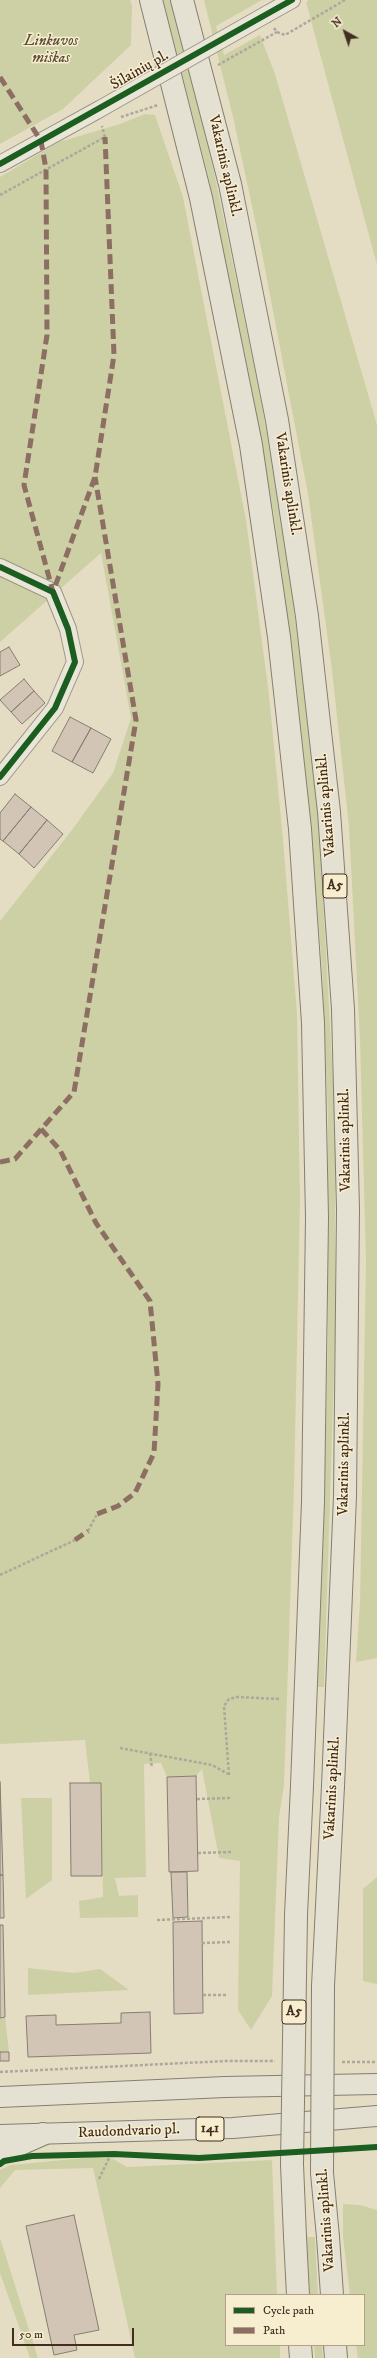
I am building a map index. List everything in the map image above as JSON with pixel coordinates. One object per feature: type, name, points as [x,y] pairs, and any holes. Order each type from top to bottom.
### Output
[{"type":"highway","name":"Vakarinis aplinkl.","points":[[150,0],[202,198],[251,446],[279,637],[300,837],[313,1024],[317,1218],[313,1502],[296,1915],[292,2164],[298,2294]]},
{"type":"highway","name":"Vakarinis aplinkl.","points":[[182,0],[230,184],[277,420],[307,616],[329,812],[343,1009],[348,1209],[345,1496],[323,2002],[322,2173],[332,2294]]},
{"type":"highway","points":[[0,2152],[43,2134]]},
{"type":"highway","points":[[300,2346],[301,2358]]},
{"type":"highway","points":[[335,2346],[336,2358]]},
{"type":"main road","points":[[0,2097],[225,2087],[377,2084]]},
{"type":"main road","name":"Raudondvario pl.","points":[[0,2135],[232,2128],[377,2116]]},
{"type":"street","name":"Šilainių pl.","points":[[0,164],[292,0]]},
{"type":"street","points":[[0,567],[53,592],[68,629],[75,662],[55,708],[0,778]]},
{"type":"path","points":[[267,14],[277,32],[286,35],[345,0]]},
{"type":"path","points":[[202,75],[277,32]]},
{"type":"path","points":[[116,118],[176,99]]},
{"type":"path","points":[[0,195],[105,137],[98,110]]},
{"type":"path","points":[[88,1531],[97,1514]]},
{"type":"path","points":[[0,1575],[75,1540]]},
{"type":"path","points":[[120,1748],[212,1765],[229,1775],[224,1706],[228,1699],[237,1697],[278,1699]]},
{"type":"path","points":[[150,1753],[152,1768]]},
{"type":"path","points":[[197,1799],[230,1798]]},
{"type":"path","points":[[198,1853],[232,1852]]},
{"type":"path","points":[[157,1920],[230,1917]]},
{"type":"path","points":[[202,1943],[230,1942]]},
{"type":"path","points":[[203,1995],[228,1995]]},
{"type":"path","points":[[0,2072],[226,2061],[282,2061]]},
{"type":"path","points":[[337,2062],[377,2062]]},
{"type":"path","points":[[336,2151],[377,2147]]},
{"type":"path","points":[[39,2156],[111,2154],[199,2158],[283,2153]]},
{"type":"path","points":[[99,2179],[111,2154]]},
{"type":"green space","name":"Linkuvos miškas","points":[[0,0],[130,0],[132,5],[131,45],[63,109],[0,144]]},
{"type":"green space","points":[[163,0],[170,0],[214,172],[258,385],[282,516],[302,672],[319,827],[335,1116],[335,1340],[324,1687],[315,1687],[323,1545],[328,1340],[328,1117],[322,966],[311,827],[295,672],[274,515],[252,390],[208,175]]},
{"type":"green space","points":[[204,0],[262,0],[216,26],[224,55],[260,35],[275,74],[377,425],[377,1658],[356,1662],[360,1603],[366,1261],[360,1040],[349,827],[332,670],[308,494],[261,248],[233,117]]},
{"type":"green space","points":[[309,0],[377,0],[377,265],[306,2]]},
{"type":"green space","points":[[145,114],[155,115],[183,197],[246,520],[269,695],[283,840],[297,1013],[300,1200],[294,1487],[284,1786],[279,1817],[272,1996],[251,2030],[238,2010],[240,1861],[219,1858],[202,1769],[196,1776],[167,1777],[161,1763],[144,1764],[146,1877],[115,1878],[119,1896],[138,1895],[138,1917],[80,1918],[79,1901],[103,1897],[101,1783],[90,1783],[85,1740],[0,1744],[0,921],[72,830],[113,773],[131,718],[101,553],[0,642],[0,177],[59,142],[120,124]]},
{"type":"green space","points":[[21,1798],[52,1798],[52,1880],[26,1899]]},
{"type":"green space","points":[[377,1877],[377,1984],[363,1981],[363,1889]]},
{"type":"green space","points":[[28,1968],[74,1973],[100,1969],[129,1990],[28,1995]]},
{"type":"green space","points":[[5,2017],[9,2052],[0,2052],[0,2018]]},
{"type":"green space","points":[[95,2157],[113,2159],[127,2167],[272,2160],[277,2294],[225,2294],[225,2346],[280,2346],[280,2358],[135,2358],[93,2168],[15,2170],[0,2188],[0,2170],[11,2165]]},
{"type":"green space","points":[[343,2204],[360,2205],[377,2210],[377,2358],[358,2358],[356,2346],[365,2346],[365,2294],[350,2294],[343,2237]]},
{"type":"green space","points":[[304,2237],[315,2237],[318,2294],[310,2294]]},
{"type":"green space","points":[[0,2238],[38,2358],[30,2358],[0,2273]]},
{"type":"green space","points":[[314,2346],[322,2346],[323,2358],[315,2358]]},
{"type":"building","points":[[9,647],[20,665],[0,676],[0,652]]},
{"type":"building","points":[[24,679],[34,691],[11,712],[0,700]]},
{"type":"building","points":[[34,691],[45,703],[22,724],[11,712]]},
{"type":"building","points":[[70,717],[91,728],[72,762],[52,751]]},
{"type":"building","points":[[91,728],[111,739],[93,773],[72,762]]},
{"type":"building","points":[[15,794],[31,807],[3,841],[0,839],[0,813]]},
{"type":"building","points":[[31,807],[47,820],[19,854],[3,841]]},
{"type":"building","points":[[47,820],[63,834],[34,868],[19,854]]},
{"type":"building","points":[[196,1776],[198,1871],[169,1872],[167,1777]]},
{"type":"building","points":[[0,1782],[3,1875],[0,1875]]},
{"type":"building","points":[[70,1783],[101,1783],[102,1876],[71,1876]]},
{"type":"building","points":[[171,1872],[187,1872],[188,1917],[173,1918]]},
{"type":"building","points":[[0,1875],[3,1875],[4,1918],[0,1918]]},
{"type":"building","points":[[202,1921],[203,2013],[174,2014],[173,1922]]},
{"type":"building","points":[[0,1925],[3,1925],[5,2017],[0,2018]]},
{"type":"building","points":[[150,2012],[151,2053],[28,2057],[26,2016],[56,2015],[56,2025],[121,2023],[121,2013]]},
{"type":"building","points":[[0,2052],[9,2052],[9,2061],[0,2061]]},
{"type":"building","points":[[74,2215],[99,2330],[74,2335],[77,2350],[54,2355],[26,2226]]},
{"type":"marked path","points":[[0,77],[41,141],[46,169],[47,335],[24,485],[53,592],[95,477],[114,355],[105,137]]},
{"type":"marked path","points":[[0,1162],[15,1159],[74,1092],[136,720],[95,477]]},
{"type":"marked path","points":[[41,1129],[60,1150],[96,1223],[150,1301],[158,1384],[154,1453],[135,1493],[118,1506],[97,1514]]},
{"type":"marked path","points":[[75,1540],[88,1531]]},
{"type":"cycle path","points":[[0,164],[292,0]]},
{"type":"cycle path","points":[[0,567],[53,592],[68,629],[75,662],[55,708],[0,777]]},
{"type":"cycle path","points":[[0,2164],[4,2161],[32,2156],[114,2154],[199,2158],[377,2147]]}]
